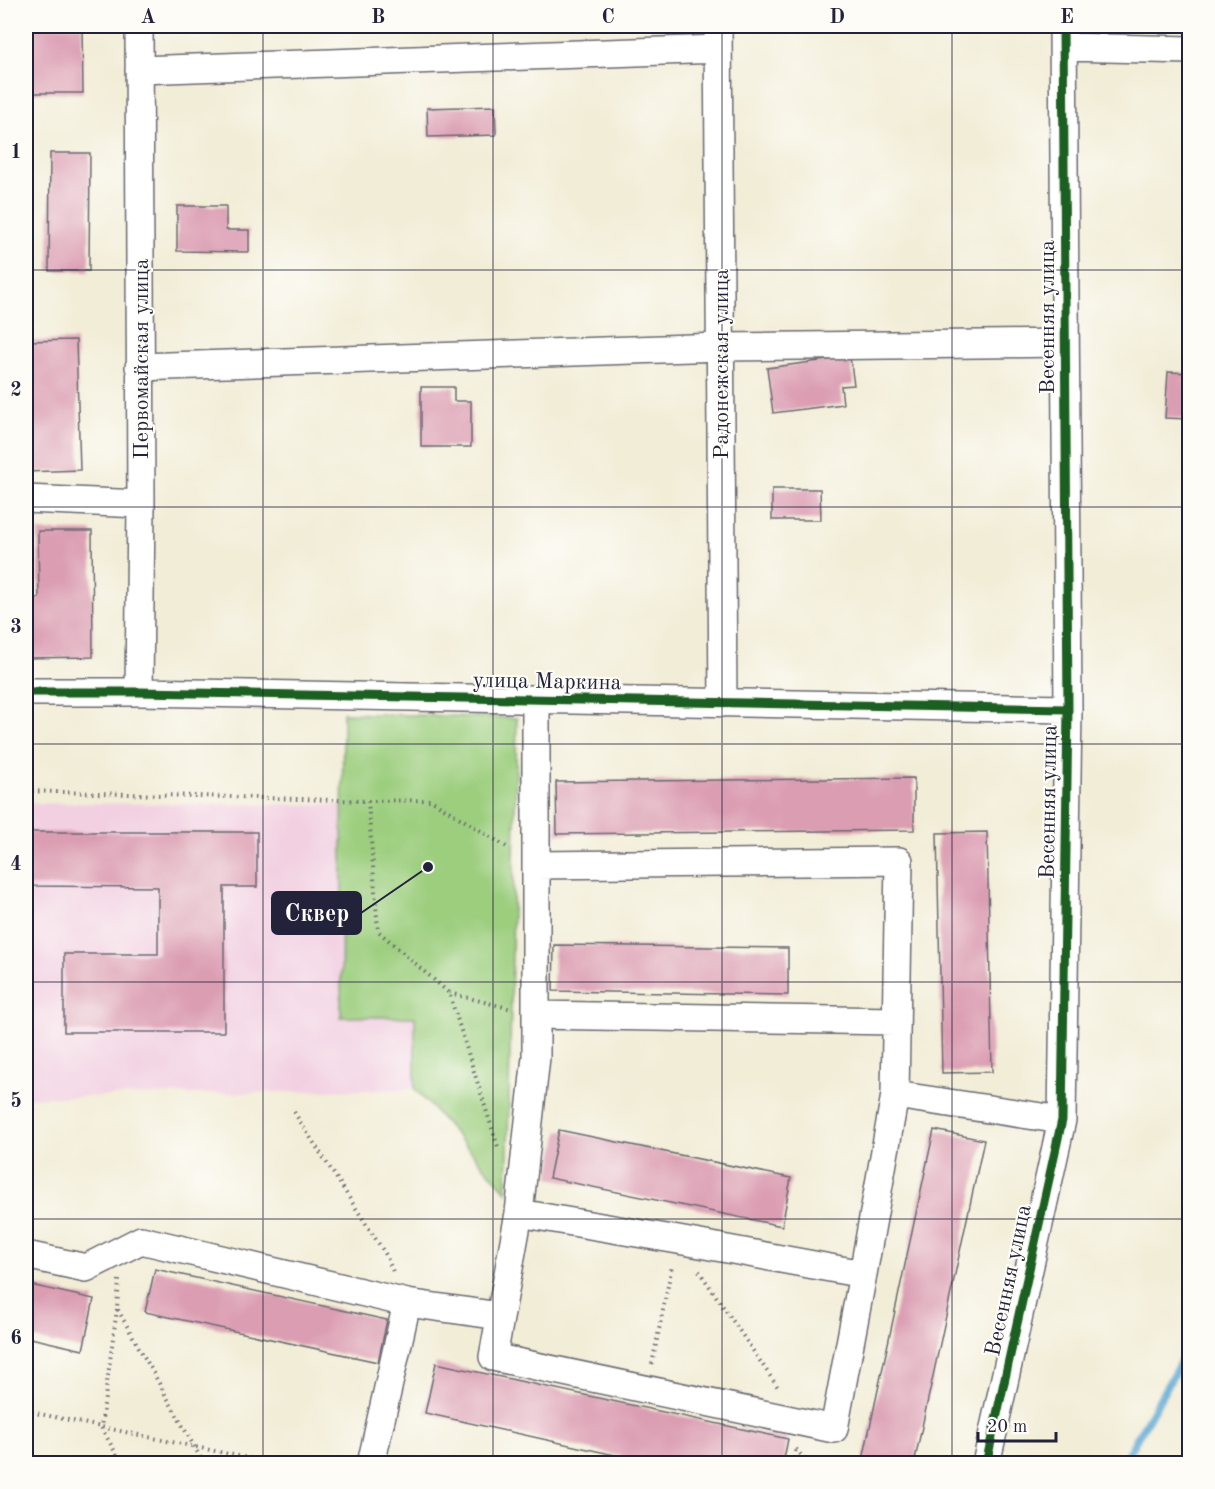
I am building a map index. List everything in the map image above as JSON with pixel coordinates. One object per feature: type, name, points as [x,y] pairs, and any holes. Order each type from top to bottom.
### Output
[{"type":"street","name":"Первомайская улица","points":[[139,26],[141,504],[139,692]]},
{"type":"street","points":[[1064,36],[1190,50]]},
{"type":"street","name":"Весенняя улица","points":[[986,1464],[1062,1120],[1068,709],[1064,36]]},
{"type":"street","points":[[139,70],[718,37]]},
{"type":"street","name":"Радонежская улица","points":[[718,37],[723,703]]},
{"type":"street","points":[[139,367],[720,346],[1065,343]]},
{"type":"street","points":[[26,499],[141,504]]},
{"type":"street","name":"улица Маркина","points":[[26,692],[139,692],[1068,709]]},
{"type":"street","points":[[536,699],[536,865],[536,1015],[536,1057],[519,1213],[493,1357],[834,1429],[895,1095],[899,861],[536,865]]},
{"type":"street","points":[[536,1015],[896,1021]]},
{"type":"street","points":[[895,1095],[1062,1120]]},
{"type":"street","points":[[519,1213],[863,1274]]},
{"type":"street","points":[[26,1255],[86,1268],[141,1240],[406,1303],[500,1317]]},
{"type":"street","points":[[371,1464],[406,1303]]},
{"type":"path","points":[[26,791],[431,801],[536,865]]},
{"type":"path","points":[[368,801],[378,931],[448,993],[536,1015]]},
{"type":"path","points":[[448,993],[502,1158]]},
{"type":"path","points":[[294,1112],[386,1255],[406,1303]]},
{"type":"path","points":[[646,1389],[678,1240]]},
{"type":"path","points":[[678,1240],[801,1422],[793,1464]]},
{"type":"path","points":[[122,1249],[117,1308],[101,1427],[122,1464]]},
{"type":"path","points":[[117,1308],[204,1464]]},
{"type":"path","points":[[26,1411],[276,1464]]},
{"type":"path","points":[[796,1449],[808,1464]]},
{"type":"shaded area","points":[[26,803],[342,805],[341,1016],[415,1017],[415,1089],[26,1098]]},
{"type":"green space","points":[[343,713],[517,718],[507,1192],[415,1089],[415,1017],[341,1017]]},
{"type":"building","points":[[27,26],[82,26],[83,93],[27,93]]},
{"type":"building","points":[[495,106],[496,135],[428,137],[427,108]]},
{"type":"building","points":[[50,153],[90,153],[89,271],[49,271]]},
{"type":"building","points":[[177,206],[226,206],[226,230],[249,230],[249,252],[177,251]]},
{"type":"building","points":[[76,340],[80,470],[26,472],[26,341]]},
{"type":"building","points":[[850,357],[854,385],[841,386],[843,404],[773,413],[767,368]]},
{"type":"building","points":[[1168,372],[1190,373],[1190,419],[1165,418]]},
{"type":"building","points":[[421,387],[454,387],[454,401],[471,401],[471,447],[421,447]]},
{"type":"building","points":[[772,489],[820,489],[821,520],[772,520]]},
{"type":"building","points":[[38,531],[92,531],[93,657],[26,658],[26,598],[39,598]]},
{"type":"building","points":[[914,778],[914,830],[557,834],[556,782]]},
{"type":"building","points":[[26,832],[257,832],[257,887],[224,887],[224,1032],[64,1032],[64,954],[158,954],[158,887],[26,886]]},
{"type":"building","points":[[987,832],[992,1072],[942,1073],[937,833]]},
{"type":"building","points":[[554,945],[788,948],[788,995],[553,991]]},
{"type":"building","points":[[559,1130],[791,1178],[782,1226],[549,1178]]},
{"type":"building","points":[[934,1130],[984,1140],[914,1464],[862,1464]]},
{"type":"building","points":[[155,1269],[387,1320],[378,1362],[145,1312]]},
{"type":"building","points":[[26,1284],[94,1299],[83,1350],[26,1337]]},
{"type":"building","points":[[436,1363],[788,1439],[783,1464],[655,1464],[425,1413]]},
{"type":"waterway","points":[[1122,1464],[1190,1346]]},
{"type":"cycle path","points":[[986,1464],[1062,1120],[1068,709],[1063,26]]},
{"type":"cycle path","points":[[26,692],[139,692],[1068,709]]},
{"type":"place","name":"Сквер","points":[[428,867]]}]
